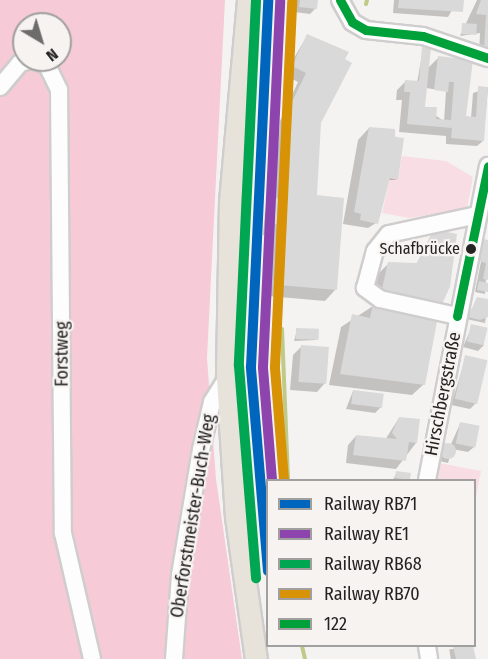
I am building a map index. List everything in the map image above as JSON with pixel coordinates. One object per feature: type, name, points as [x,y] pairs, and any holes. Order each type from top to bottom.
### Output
[{"type":"main road","points":[[248,0],[230,201],[227,378],[236,517],[256,659]]},
{"type":"street","points":[[340,0],[352,22],[366,30],[423,36],[488,58]]},
{"type":"street","name":"Forstweg","points":[[0,87],[12,70]]},
{"type":"street","name":"Forstweg","points":[[50,72],[59,90],[63,533],[92,659]]},
{"type":"street","name":"Hirschbergstraße","points":[[427,479],[457,316],[488,166]]},
{"type":"street","points":[[457,316],[380,300],[365,288],[375,251],[389,234],[478,215]]},
{"type":"street","name":"Oberforstmeister-Buch-Weg","points":[[174,659],[180,575],[201,450],[212,402],[227,378]]},
{"type":"shaded area","points":[[0,0],[225,0],[207,358],[216,479],[242,659],[0,659]]},
{"type":"shaded area","points":[[402,156],[446,161],[473,177],[467,209],[409,218],[382,213],[390,178],[398,180]]},
{"type":"shaded area","points":[[439,463],[481,471],[476,497],[476,479],[436,479]]},
{"type":"building","points":[[300,0],[318,0],[317,9],[299,7]]},
{"type":"building","points":[[399,0],[464,0],[463,12],[398,8]]},
{"type":"building","points":[[481,0],[488,0],[488,49],[484,49],[486,15],[476,14]]},
{"type":"building","points":[[462,23],[477,24],[476,35],[461,34]]},
{"type":"building","points":[[307,34],[349,52],[345,59],[352,63],[321,123],[317,195],[344,198],[337,290],[279,285],[283,225],[274,224],[276,198],[285,199],[289,108],[306,73],[292,66]]},
{"type":"building","points":[[422,47],[431,48],[425,107],[437,107],[436,119],[451,120],[454,82],[449,82],[448,92],[434,90],[438,56],[473,60],[466,116],[476,117],[478,86],[488,87],[484,141],[451,138],[452,128],[407,124],[410,92],[404,92],[405,80],[419,81]]},
{"type":"building","points":[[369,127],[395,129],[395,137],[404,138],[398,180],[390,178],[378,224],[360,220],[361,214],[354,212]]},
{"type":"building","points":[[434,229],[457,234],[450,287],[441,306],[382,289],[388,262],[417,263]]},
{"type":"building","points":[[484,239],[488,240],[488,280],[483,279],[486,263],[479,261]]},
{"type":"building","points":[[479,281],[488,283],[488,292],[477,290]]},
{"type":"building","points":[[477,297],[488,299],[488,317],[480,320],[468,317]]},
{"type":"building","points":[[373,304],[437,322],[425,385],[340,374],[352,314],[370,318]]},
{"type":"building","points":[[471,324],[488,328],[484,345],[467,342]]},
{"type":"building","points":[[296,328],[319,329],[319,340],[296,339]]},
{"type":"building","points":[[301,345],[329,347],[326,384],[298,382]]},
{"type":"building","points":[[465,355],[487,360],[477,404],[455,399]]},
{"type":"building","points":[[353,390],[384,394],[382,408],[351,404]]},
{"type":"building","points":[[399,417],[420,419],[417,443],[409,442],[406,461],[353,455],[356,435],[397,439],[392,433]]},
{"type":"building","points":[[460,422],[480,426],[475,447],[456,444]]},
{"type":"building","points":[[445,443],[451,443],[456,451],[454,457],[445,459],[440,454],[440,448]]},
{"type":"building","points":[[396,471],[411,473],[410,479],[395,478]]},
{"type":"building","points":[[453,647],[473,647],[476,659],[456,659]]},
{"type":"waterway","points":[[366,4],[367,0]]},
{"type":"waterway","points":[[282,329],[288,479]]},
{"type":"waterway","points":[[302,647],[305,659]]},
{"type":"rail line","name":"RB68","points":[[256,0],[239,366],[256,578]]},
{"type":"rail line","name":"RB71","points":[[266,547],[251,367],[268,0]]},
{"type":"rail line","name":"RE1","points":[[272,479],[263,367],[280,1]]},
{"type":"rail line","name":"RB70","points":[[284,479],[275,367],[292,1]]},
{"type":"transit line","name":"122","points":[[340,0],[352,22],[366,30],[423,36],[488,58]]},
{"type":"transit line","name":"122","points":[[457,316],[488,166]]},
{"type":"place","name":"Schafbrücke","points":[[471,249]]}]
